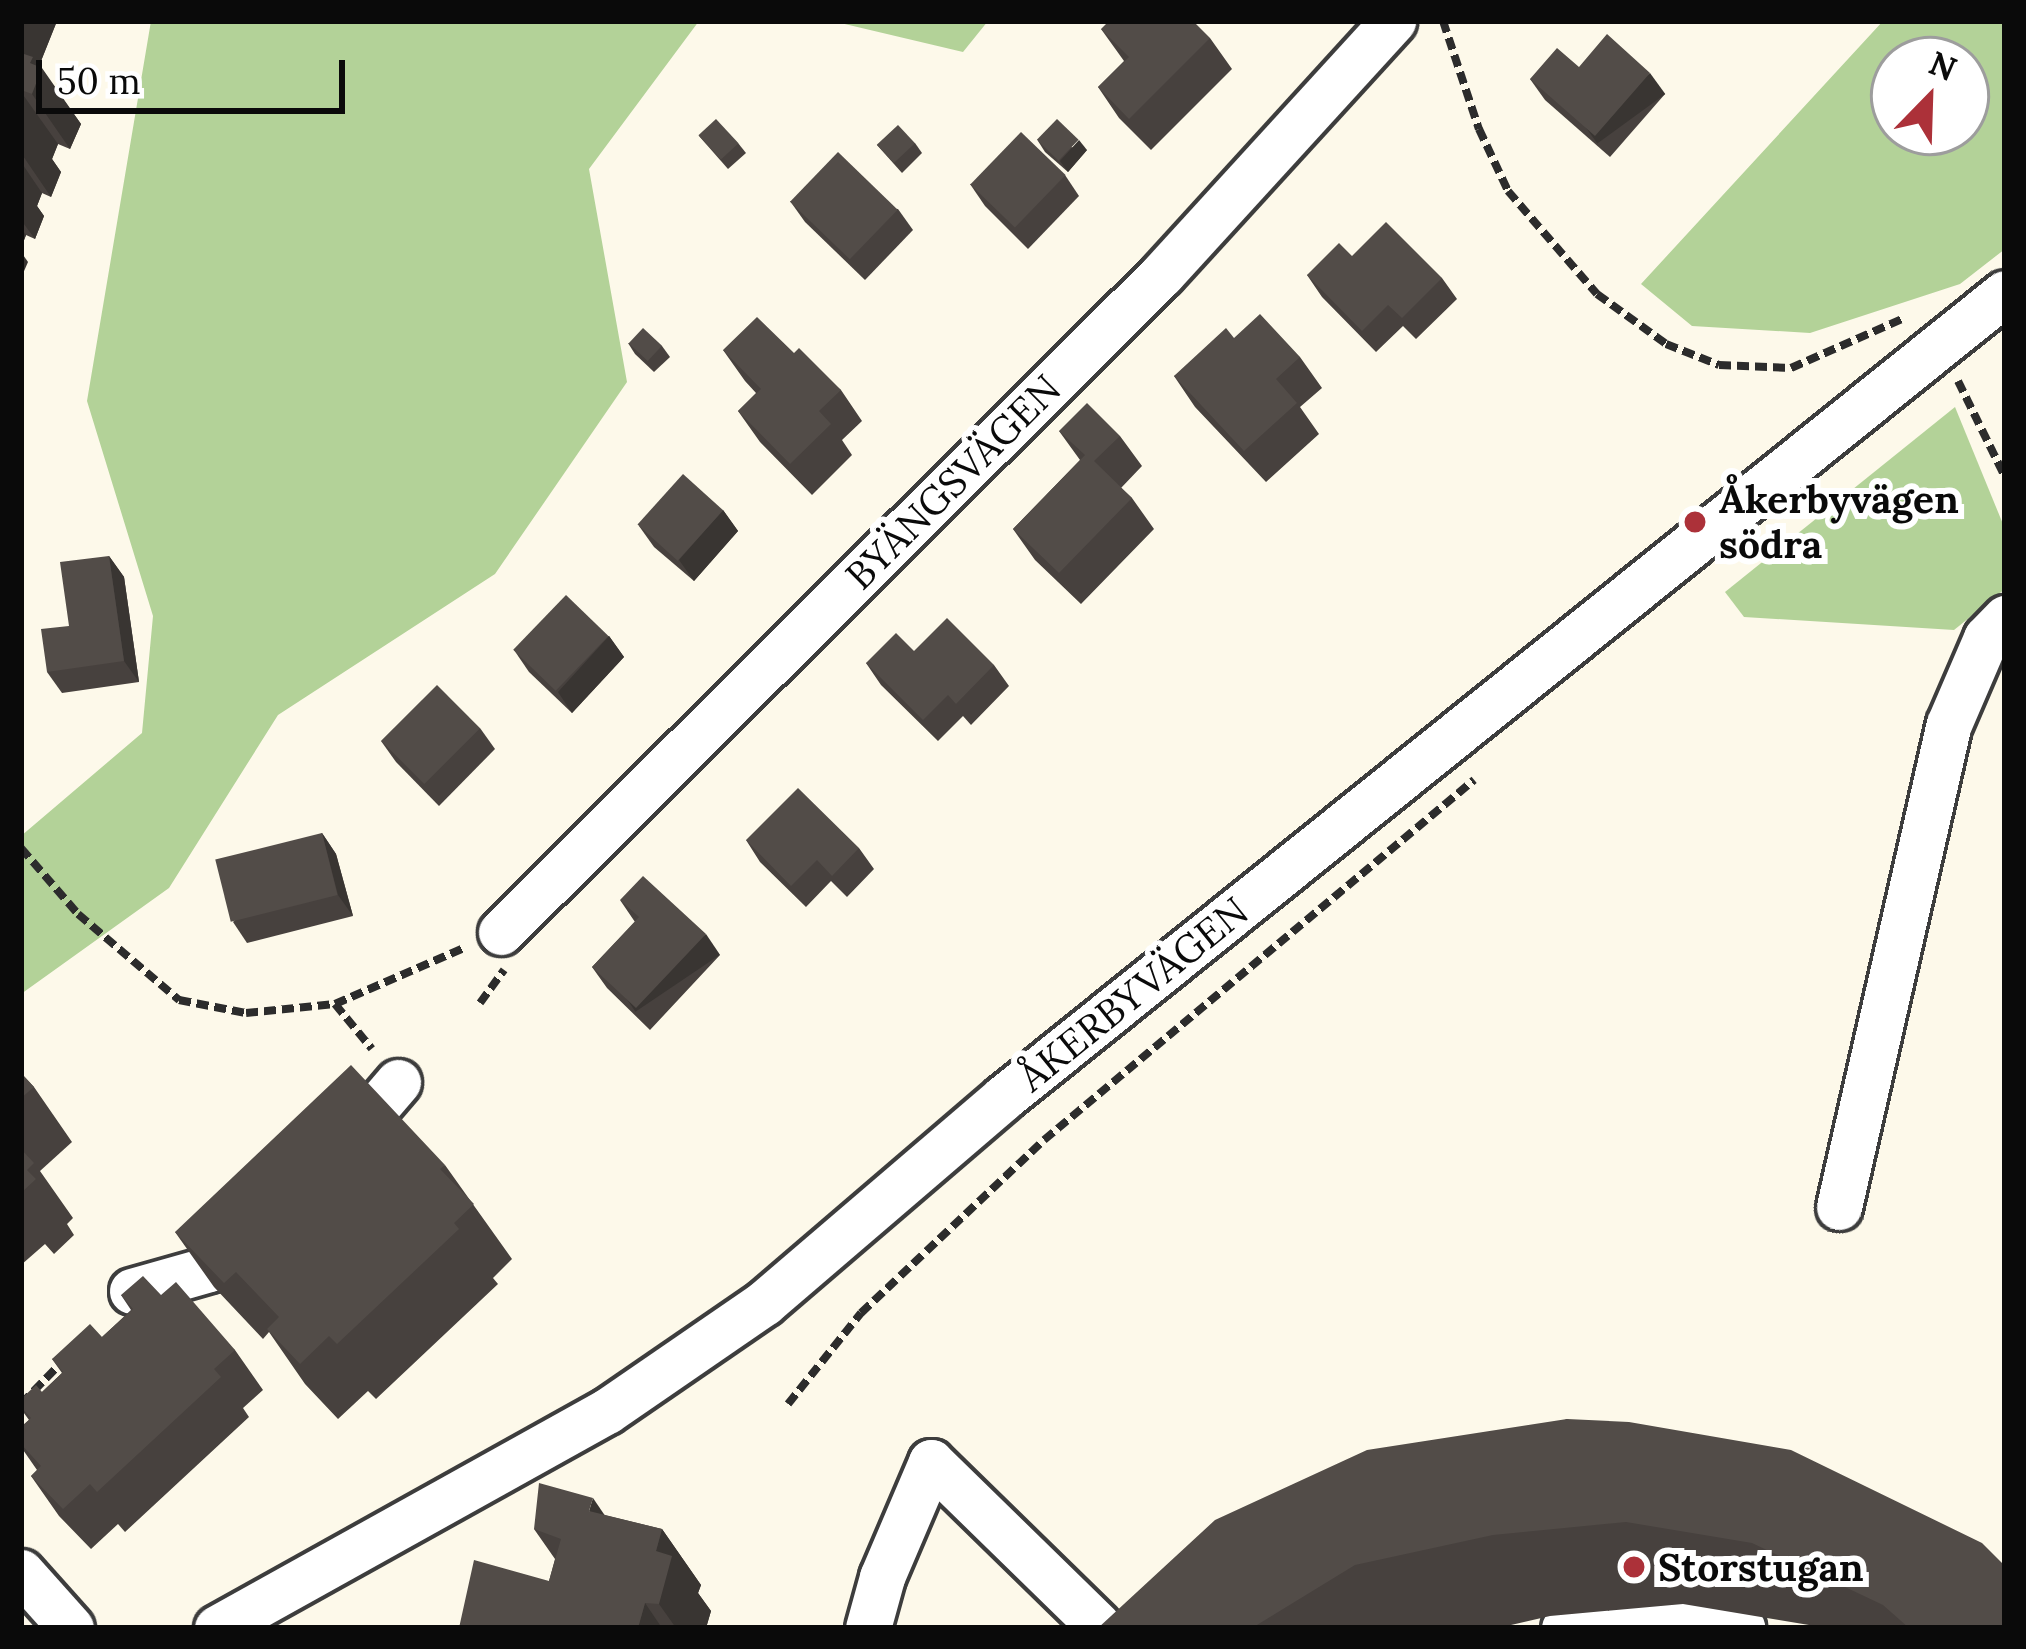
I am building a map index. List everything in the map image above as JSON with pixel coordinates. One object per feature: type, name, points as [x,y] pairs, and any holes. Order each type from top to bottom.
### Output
[{"type":"street","name":"BYÄNGSVÄGEN","points":[[501,932],[1162,274],[1393,21]]},
{"type":"street","name":"ÅKERBYVÄGEN","points":[[217,1628],[607,1411],[764,1303],[1003,1098],[1956,362],[2005,293]]},
{"type":"street","points":[[1838,1207],[1949,724],[1986,638],[2005,618]]},
{"type":"street","points":[[306,1139],[322,1124],[342,1147],[398,1082]]},
{"type":"street","points":[[132,1291],[208,1269],[275,1208]]},
{"type":"street","points":[[868,1628],[882,1577],[931,1462],[1098,1625]]},
{"type":"street","points":[[21,1572],[70,1628]]},
{"type":"street","points":[[1564,1628],[1704,1621],[1742,1628]]},
{"type":"path","points":[[1443,21],[1479,129],[1508,191],[1598,294],[1666,344],[1718,364],[1791,368],[1859,342],[1899,318],[1956,362],[2005,477]]},
{"type":"path","points":[[1938,392],[1956,362]]},
{"type":"path","points":[[788,1404],[861,1313],[1044,1140],[1482,774]]},
{"type":"path","points":[[21,848],[78,914],[179,1000],[246,1013],[335,1004],[501,932]]},
{"type":"path","points":[[335,1004],[398,1082]]},
{"type":"path","points":[[21,1404],[68,1355]]},
{"type":"green space","points":[[151,21],[699,21],[589,169],[627,382],[495,574],[278,715],[169,888],[21,994],[21,836],[142,733],[153,616],[87,401]]},
{"type":"green space","points":[[832,21],[988,21],[963,52]]},
{"type":"green space","points":[[1883,21],[2005,21],[2005,249],[1960,284],[1810,333],[1692,326],[1641,284]]},
{"type":"green space","points":[[1955,407],[2005,529],[2005,589],[1954,630],[1744,617],[1725,592]]},
{"type":"building","points":[[1109,21],[1193,21],[1210,38],[1129,119],[1098,87],[1129,57],[1101,29]]},
{"type":"building","points":[[1607,34],[1650,73],[1595,136],[1530,79],[1557,48],[1579,67]]},
{"type":"building","points":[[21,53],[33,57],[30,63],[42,68],[32,94],[21,90]]},
{"type":"building","points":[[716,119],[739,143],[721,160],[698,135]]},
{"type":"building","points":[[1057,119],[1079,140],[1058,161],[1037,140]]},
{"type":"building","points":[[898,125],[915,143],[894,163],[877,145]]},
{"type":"building","points":[[1021,132],[1066,175],[1015,228],[970,185]]},
{"type":"building","points":[[838,152],[898,210],[850,259],[790,202]]},
{"type":"building","points":[[1386,222],[1442,278],[1402,318],[1388,305],[1362,331],[1307,275],[1339,243],[1352,256]]},
{"type":"building","points":[[1260,314],[1300,357],[1276,379],[1297,403],[1244,451],[1174,376],[1226,328],[1234,338]]},
{"type":"building","points":[[757,317],[794,353],[799,348],[841,390],[819,411],[831,424],[790,464],[738,411],[761,389],[723,350]]},
{"type":"building","points":[[643,328],[662,346],[648,361],[629,343]]},
{"type":"building","points":[[1087,403],[1120,436],[1094,461],[1132,498],[1059,573],[1013,529],[1085,455],[1059,431]]},
{"type":"building","points":[[683,474],[723,510],[678,561],[637,525]]},
{"type":"building","points":[[109,556],[124,661],[47,672],[41,629],[69,626],[60,562]]},
{"type":"building","points":[[566,595],[608,636],[556,691],[513,650]]},
{"type":"building","points":[[947,618],[994,665],[956,704],[948,695],[923,720],[866,663],[896,633],[914,651]]},
{"type":"building","points":[[437,685],[480,728],[424,784],[381,741]]},
{"type":"building","points":[[798,788],[859,848],[832,876],[817,860],[791,886],[746,840]]},
{"type":"building","points":[[322,833],[337,895],[231,922],[215,860]]},
{"type":"building","points":[[643,876],[706,934],[636,1008],[592,967],[639,917],[620,900]]},
{"type":"building","points":[[351,1065],[445,1165],[440,1169],[474,1204],[454,1223],[459,1229],[337,1344],[329,1336],[300,1364],[267,1329],[279,1317],[236,1272],[224,1283],[175,1232]]},
{"type":"building","points":[[21,1073],[34,1087],[21,1098]]},
{"type":"building","points":[[21,1149],[34,1163],[27,1170],[36,1179],[21,1193]]},
{"type":"building","points":[[143,1276],[161,1295],[176,1282],[235,1350],[214,1369],[221,1377],[97,1492],[90,1484],[63,1509],[31,1476],[41,1466],[21,1444],[21,1427],[31,1418],[21,1407],[21,1399],[36,1385],[42,1392],[63,1372],[52,1359],[90,1324],[102,1337],[133,1309],[121,1295]]},
{"type":"building","points":[[1567,1419],[1629,1422],[1791,1450],[1982,1543],[2005,1566],[2005,1628],[1909,1628],[1883,1605],[1752,1543],[1626,1522],[1493,1535],[1355,1565],[1252,1628],[1098,1628],[1215,1520],[1367,1450]]},
{"type":"building","points":[[539,1483],[593,1498],[589,1511],[662,1529],[656,1551],[672,1556],[659,1604],[645,1603],[638,1628],[459,1628],[474,1560],[549,1581],[561,1539],[534,1529]]},
{"type":"place","name":"Åkerbyvägen södra","points":[[1695,522]]},
{"type":"place","name":"Storstugan","points":[[1634,1567]]}]
